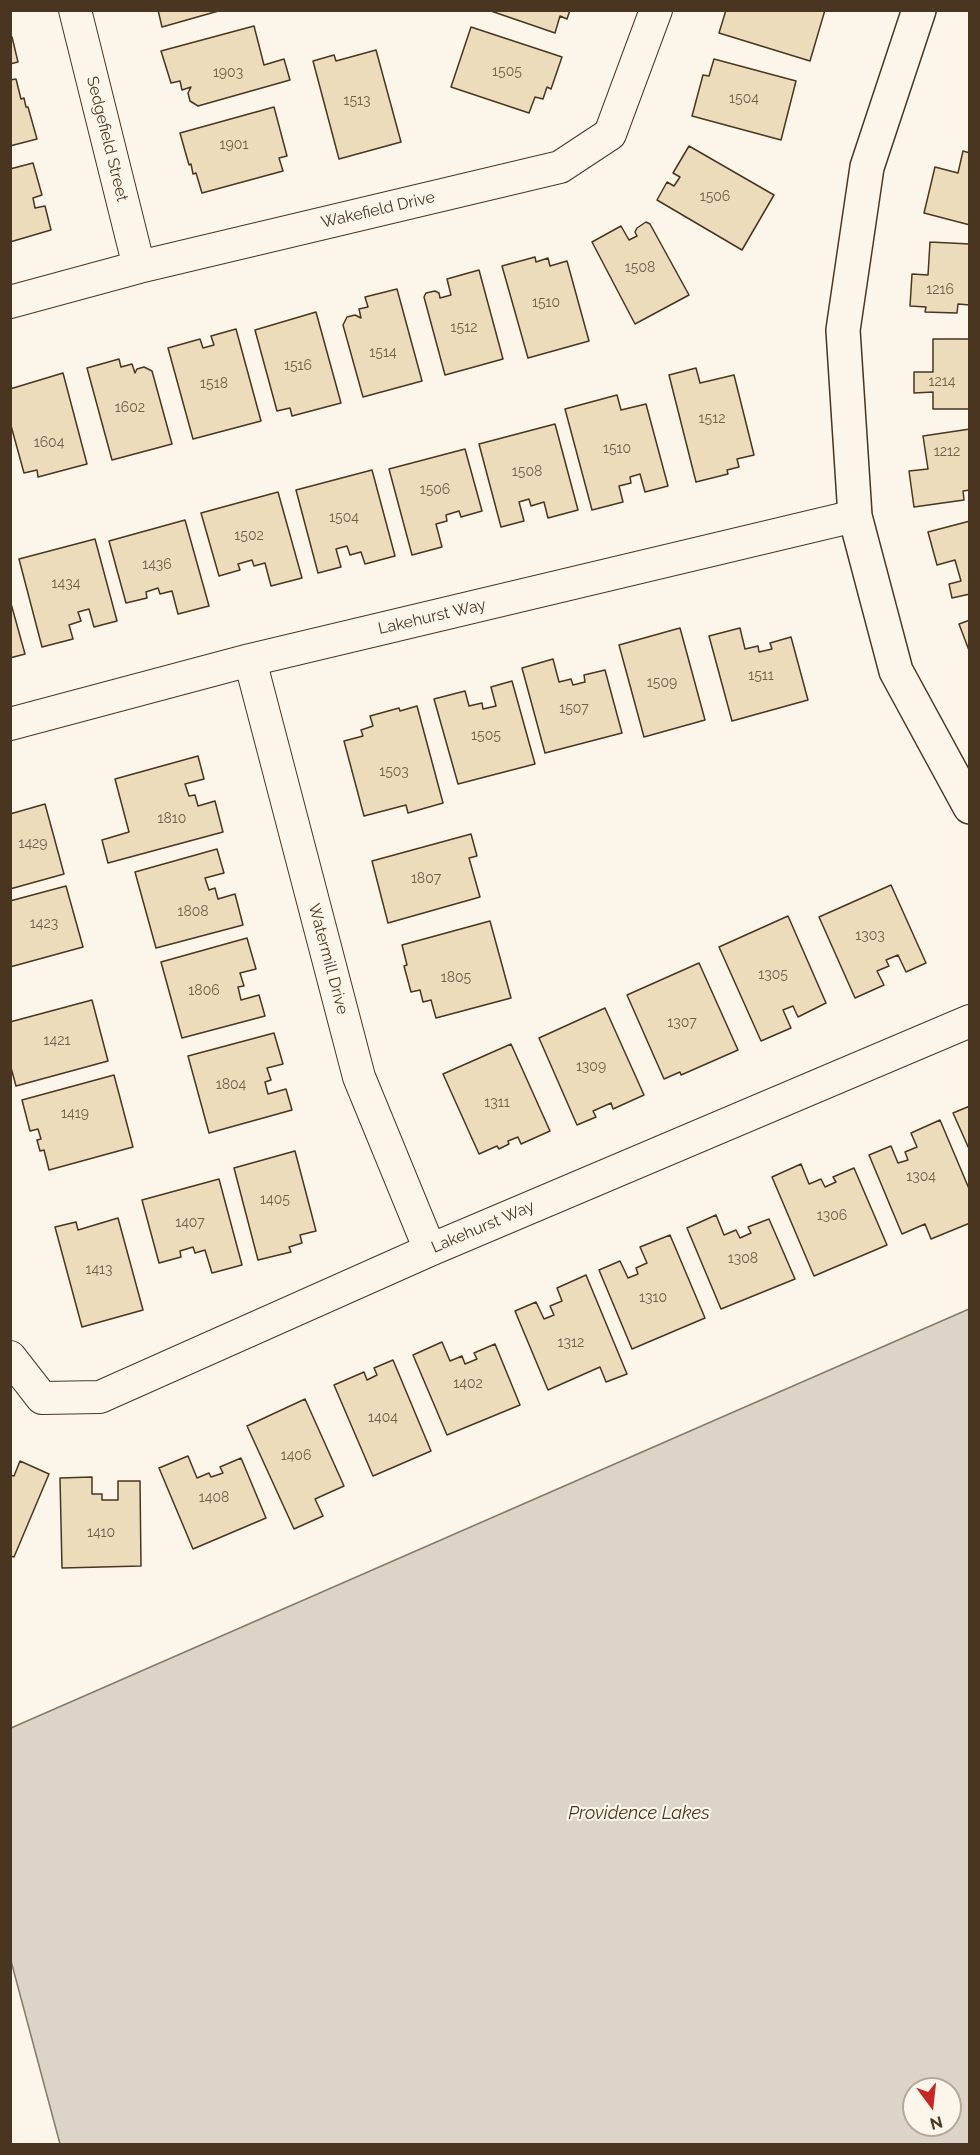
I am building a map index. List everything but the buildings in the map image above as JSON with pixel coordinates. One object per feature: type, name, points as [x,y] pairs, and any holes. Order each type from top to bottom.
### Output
[{"type":"street","name":"Sedgefield Street","points":[[75,10],[139,267]]},
{"type":"street","name":"Wakefield Drive","points":[[10,302],[139,267],[560,167],[610,134],[656,10]]},
{"type":"street","points":[[919,10],[867,167],[843,330],[855,516],[896,670],[969,807]]},
{"type":"street","name":"Lakehurst Way","points":[[10,724],[250,660],[855,516]]},
{"type":"street","name":"Watermill Drive","points":[[250,660],[359,1077],[430,1250]]},
{"type":"street","name":"Lakehurst Way","points":[[10,1357],[42,1398],[100,1397],[430,1250],[969,1021]]},
{"type":"water","name":"Providence Lakes","points":[[969,1309],[969,2144],[60,2144],[11,1961],[11,1728]]}]
